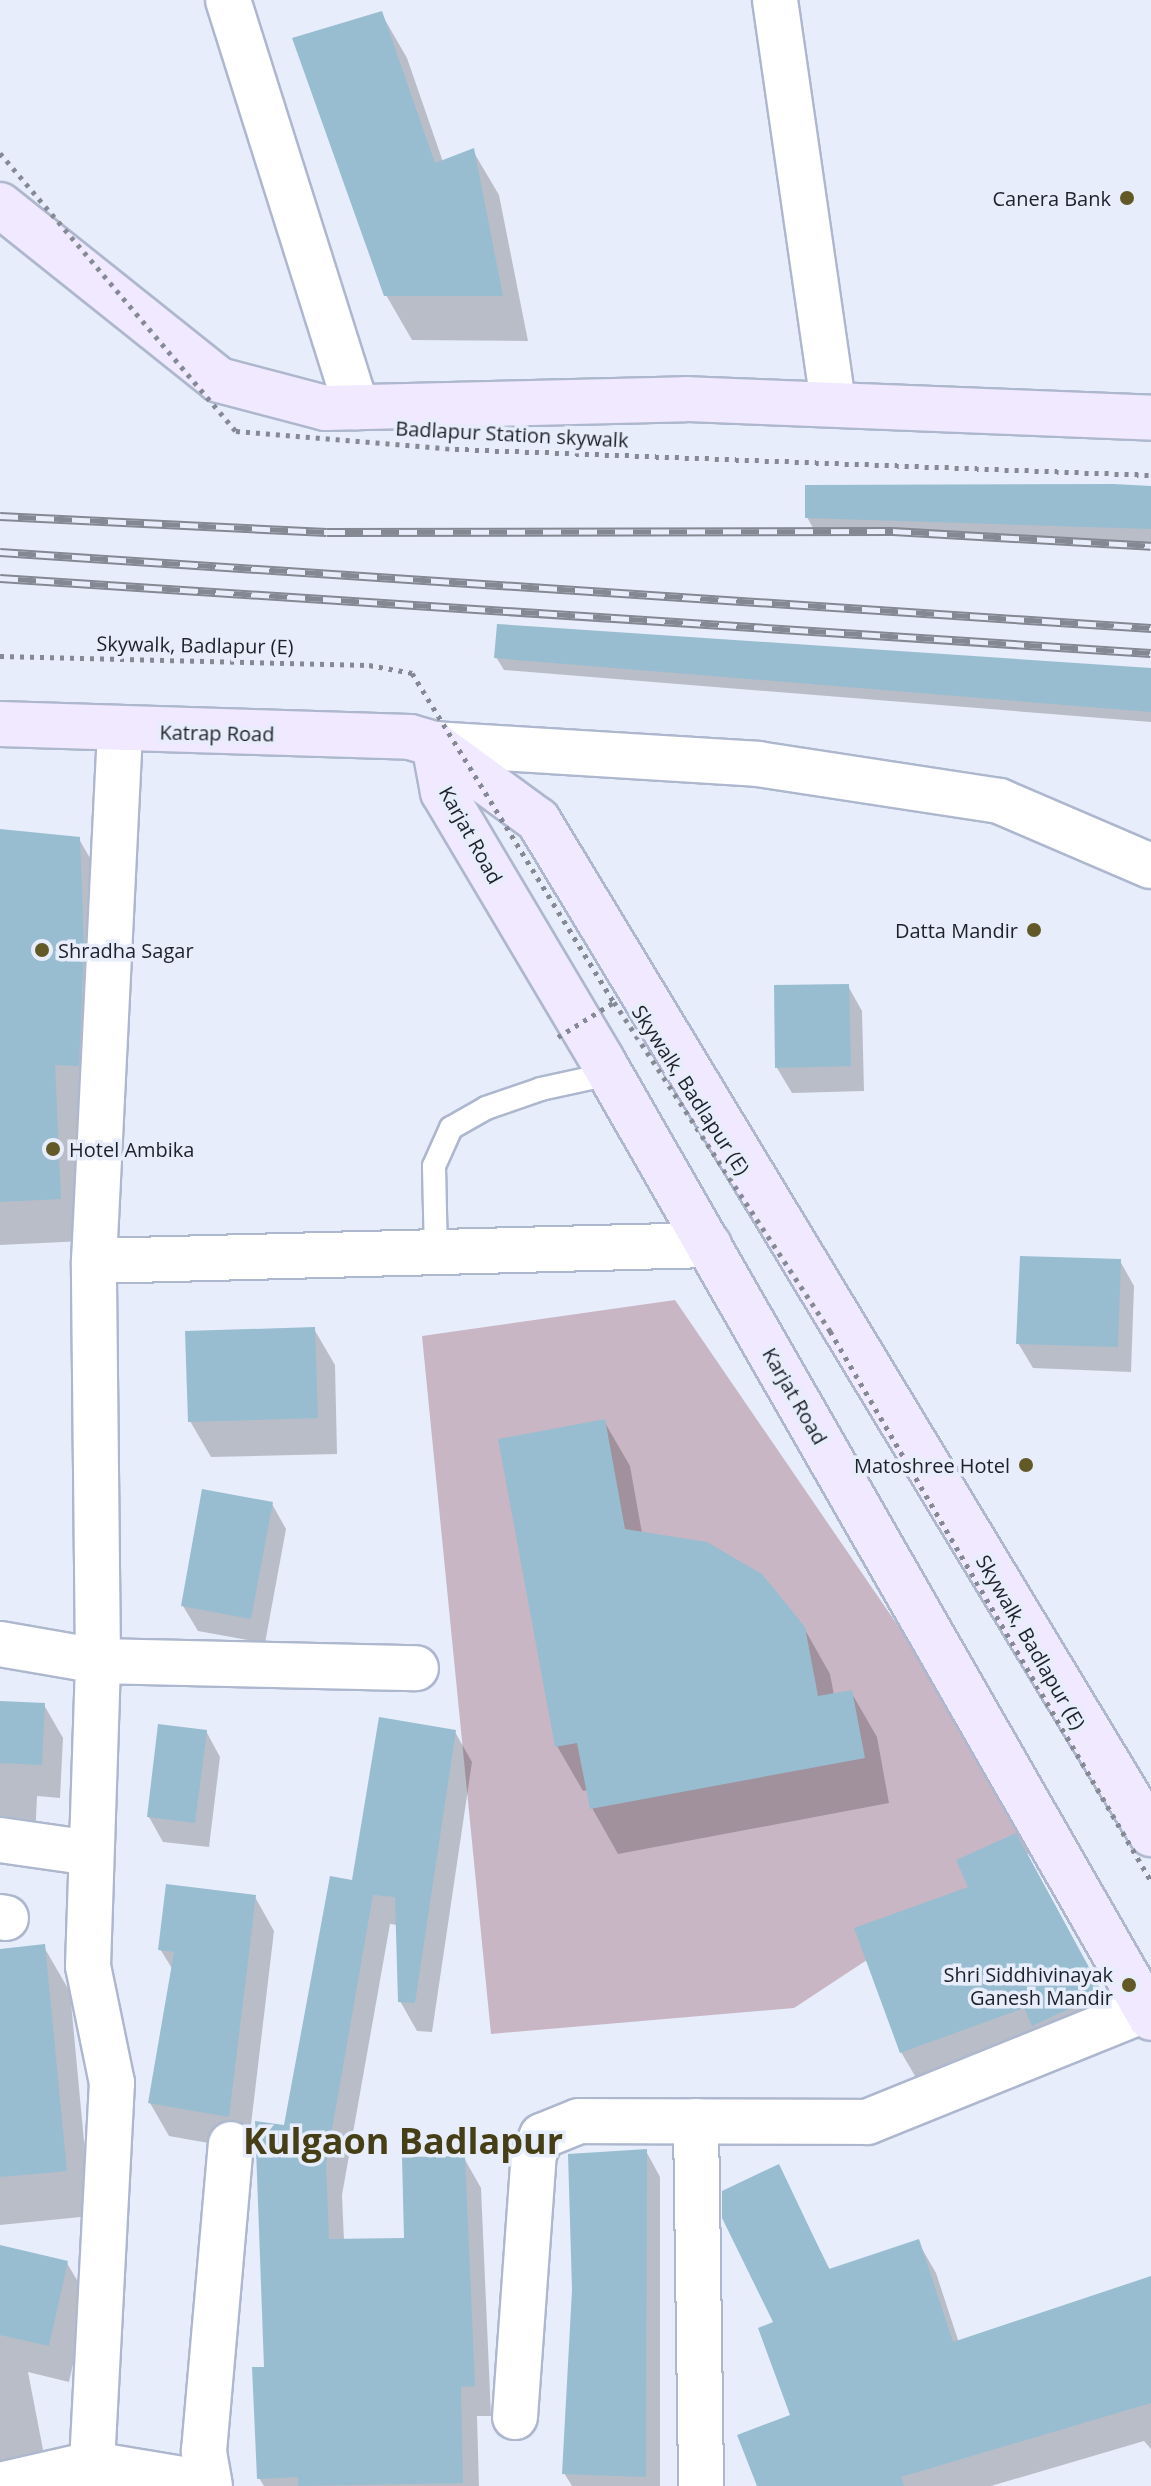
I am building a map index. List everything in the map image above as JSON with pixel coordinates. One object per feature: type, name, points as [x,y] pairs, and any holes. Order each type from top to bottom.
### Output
[{"type":"main road","points":[[0,205],[219,380],[325,408],[686,399],[1151,418]]},
{"type":"main road","name":"Katrap Road","points":[[0,724],[120,731],[410,737],[434,744]]},
{"type":"main road","name":"Karjat Road","points":[[434,744],[443,792],[709,1245],[1148,2013]]},
{"type":"main road","name":"Karjat Road","points":[[434,744],[538,820],[1151,1834]]},
{"type":"street","points":[[228,0],[356,407]]},
{"type":"street","points":[[775,0],[833,404]]},
{"type":"street","points":[[92,2464],[112,2083],[88,1966],[98,1661],[94,1261],[120,731]]},
{"type":"street","points":[[434,744],[758,764],[999,801],[1151,866]]},
{"type":"street","points":[[94,1261],[436,1255],[709,1245]]},
{"type":"street","points":[[0,1644],[98,1661],[416,1668]]},
{"type":"street","points":[[0,1840],[91,1853]]},
{"type":"street","points":[[515,2417],[534,2154],[542,2136],[579,2121],[867,2122],[1148,2013]]},
{"type":"street","points":[[696,2121],[701,2486]]},
{"type":"street","points":[[0,2485],[92,2464],[208,2485],[204,2451],[231,2144]]},
{"type":"lane","points":[[436,1255],[434,1166],[451,1128],[486,1108],[541,1089],[610,1074]]},
{"type":"path","name":"Badlapur Station skywalk","points":[[0,153],[236,431],[455,449],[1151,475]]},
{"type":"path","name":"Skywalk, Badlapur (E)","points":[[0,656],[369,665],[412,673],[614,1002],[830,1331],[1151,1881]]},
{"type":"path","points":[[558,1037],[614,1002]]},
{"type":"shaded area","points":[[675,1300],[1046,1842],[794,2008],[491,2034],[422,1336]]},
{"type":"building","points":[[382,11],[435,163],[474,148],[503,296],[384,296],[292,38]]},
{"type":"building","points":[[805,485],[1151,486],[1151,529],[805,518]]},
{"type":"building","points":[[497,624],[1151,668],[1151,712],[494,658]]},
{"type":"building","name":"Shradha Sagar","points":[[0,829],[80,837],[84,946],[79,1066],[55,1065],[61,1199],[0,1202]]},
{"type":"building","points":[[849,984],[851,1066],[775,1068],[774,985]]},
{"type":"building","points":[[1020,1256],[1121,1259],[1118,1347],[1016,1344]]},
{"type":"building","points":[[315,1327],[318,1418],[188,1422],[185,1331]]},
{"type":"building","points":[[605,1419],[625,1529],[707,1542],[762,1574],[805,1627],[818,1696],[852,1690],[865,1758],[590,1809],[577,1743],[555,1747],[498,1439]]},
{"type":"building","points":[[202,1489],[273,1502],[251,1619],[181,1606]]},
{"type":"building","points":[[0,1701],[45,1703],[42,1765],[0,1763]]},
{"type":"building","points":[[379,1717],[456,1730],[415,2003],[398,2002],[395,1897],[373,1895],[326,2164],[329,2239],[404,2238],[402,2157],[465,2156],[475,2386],[461,2387],[463,2483],[298,2486],[298,2477],[257,2479],[252,2367],[264,2367],[255,2121],[284,2125],[330,1876],[352,1880]]},
{"type":"building","points":[[158,1724],[207,1730],[195,1823],[147,1817]]},
{"type":"building","points":[[1016,1833],[1103,1993],[1032,2026],[1024,2008],[900,2053],[854,1928],[968,1887],[956,1860]]},
{"type":"building","points":[[166,1884],[256,1895],[229,2117],[148,2103],[174,1952],[158,1950]]},
{"type":"building","points":[[45,1944],[67,2171],[0,2177],[0,1949]]},
{"type":"building","points":[[647,2149],[646,2477],[562,2474],[572,2290],[568,2154]]},
{"type":"building","points":[[779,2164],[829,2269],[919,2239],[953,2342],[1151,2276],[1151,2403],[901,2477],[904,2486],[757,2486],[737,2435],[790,2415],[758,2328],[773,2322],[722,2218],[722,2191]]},
{"type":"building","points":[[0,2245],[68,2261],[49,2346],[0,2335]]},
{"type":"railway","points":[[0,516],[327,532],[893,531],[1151,546]]},
{"type":"railway","points":[[0,552],[1151,628]]},
{"type":"railway","points":[[0,578],[1151,653]]},
{"type":"place","name":"Canera Bank","points":[[1127,198]]},
{"type":"place","name":"Datta Mandir","points":[[1034,930]]},
{"type":"place","name":"Shradha Sagar","points":[[42,950]]},
{"type":"place","name":"Hotel Ambika","points":[[53,1149]]},
{"type":"place","name":"Matoshree Hotel","points":[[1026,1465]]},
{"type":"place","name":"Shri Siddhivinayak Ganesh Mandir","points":[[1129,1985]]},
{"type":"district","name":"Kulgaon Badlapur","points":[[403,2141]]}]
